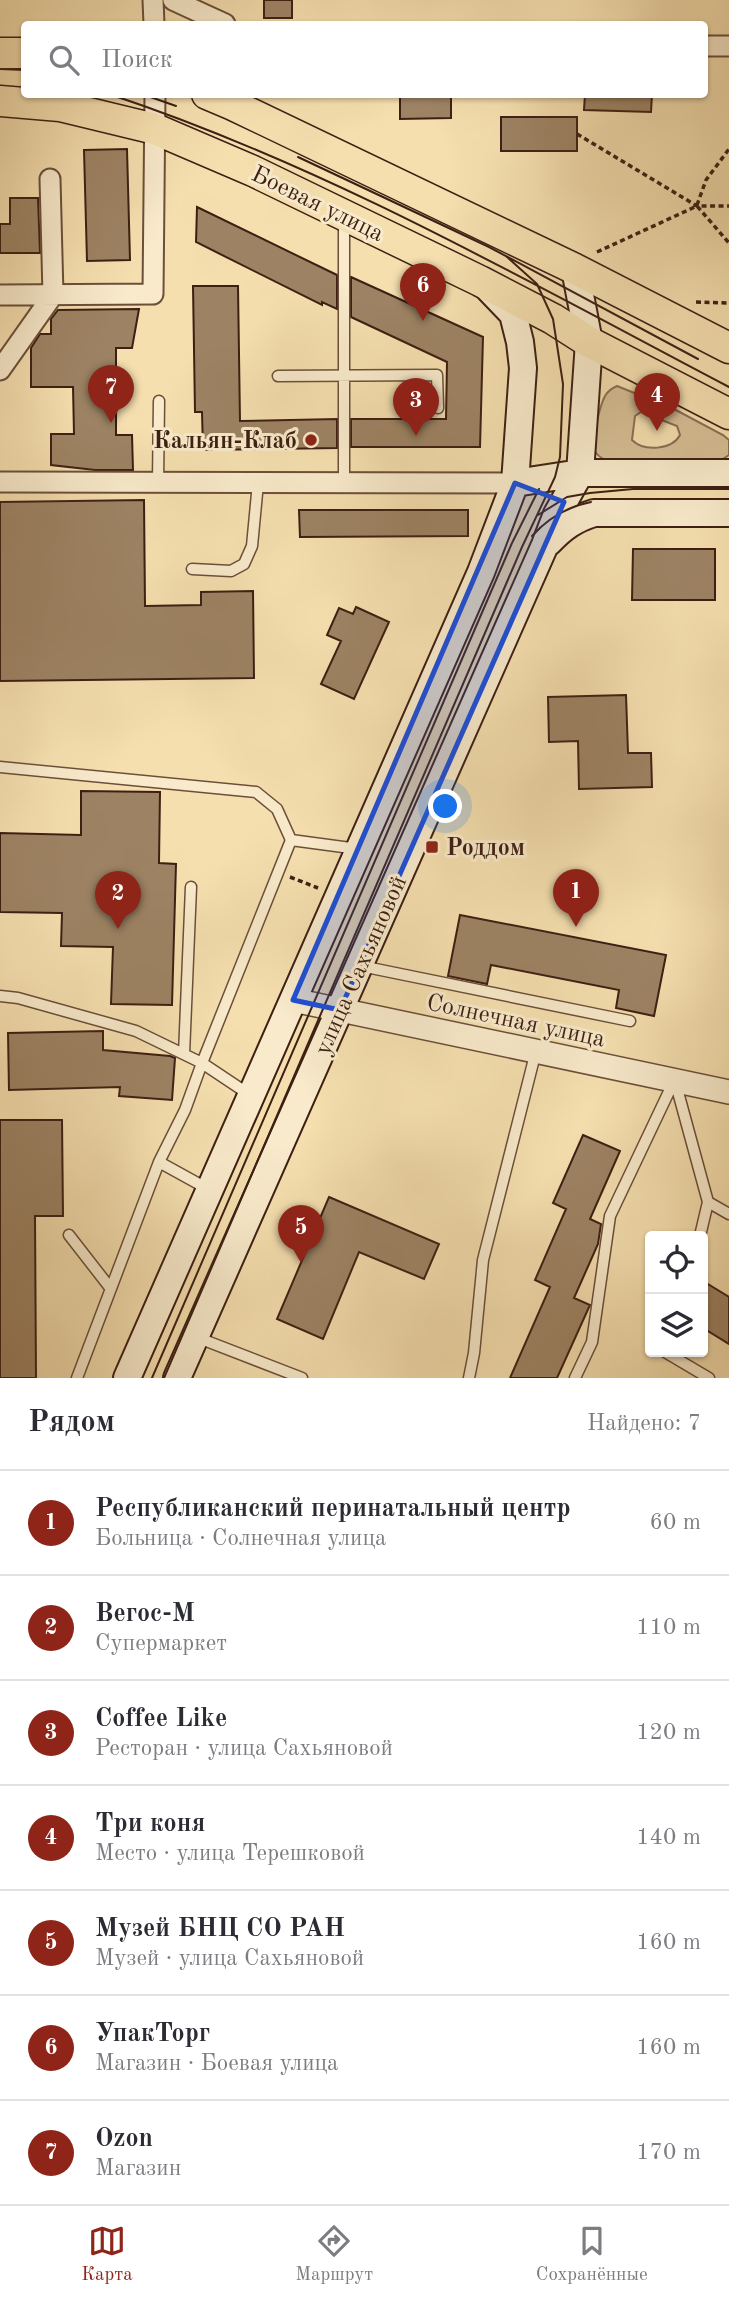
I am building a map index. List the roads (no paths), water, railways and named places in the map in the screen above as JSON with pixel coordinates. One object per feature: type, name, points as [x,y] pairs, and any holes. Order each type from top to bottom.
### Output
[{"type":"main road","points":[[0,52],[21,53]]},
{"type":"main road","points":[[216,98],[585,261],[729,348]]},
{"type":"main road","name":"Боевая улица","points":[[0,101],[60,106],[155,129],[253,171],[480,281],[589,342],[729,414]]},
{"type":"main road","name":"улица Сахьяновой","points":[[177,1378],[564,502],[580,474],[589,342],[585,261]]},
{"type":"main road","name":"улица Сахьяновой","points":[[127,1378],[481,572],[515,483],[523,368],[520,342],[513,314],[500,298],[480,281]]},
{"type":"main road","points":[[515,483],[580,474],[729,472]]},
{"type":"main road","points":[[515,483],[564,502]]},
{"type":"main road","points":[[545,545],[563,527],[594,513],[729,513]]},
{"type":"street","points":[[153,0],[154,21]]},
{"type":"street","points":[[173,0],[218,21]]},
{"type":"street","points":[[708,46],[729,46]]},
{"type":"street","points":[[0,295],[153,294],[155,98]]},
{"type":"street","points":[[0,370],[52,295],[50,179]]},
{"type":"street","points":[[0,482],[515,483]]},
{"type":"street","name":"Солнечная улица","points":[[293,1000],[729,1092]]},
{"type":"lane","points":[[344,217],[344,484]]},
{"type":"lane","points":[[278,376],[437,375],[438,408]]},
{"type":"lane","points":[[158,482],[159,401]]},
{"type":"lane","points":[[192,569],[231,570],[244,564],[252,546],[258,483]]},
{"type":"lane","points":[[0,766],[256,792],[277,809],[291,839],[185,1110],[159,1163],[77,1378]]},
{"type":"lane","points":[[291,839],[359,849]]},
{"type":"lane","points":[[184,1054],[191,887]]},
{"type":"lane","points":[[360,965],[630,1021]]},
{"type":"lane","points":[[0,996],[18,998],[136,1031],[202,1063],[251,1095]]},
{"type":"lane","points":[[469,1378],[483,1260],[536,1051]]},
{"type":"lane","points":[[675,1081],[708,1202],[701,1231]]},
{"type":"lane","points":[[575,1378],[592,1342],[610,1216],[675,1081]]},
{"type":"lane","points":[[159,1163],[210,1189]]},
{"type":"lane","points":[[708,1202],[729,1214]]},
{"type":"lane","points":[[69,1235],[111,1289]]},
{"type":"lane","points":[[196,1336],[302,1378]]},
{"type":"lane","points":[[673,1357],[709,1378]]},
{"type":"tram line","points":[[0,69],[21,70]]},
{"type":"tram line","points":[[120,98],[269,155],[347,190],[501,267],[729,387]]},
{"type":"tram line","points":[[153,98],[176,106]]},
{"type":"tram line","points":[[298,157],[489,247],[698,359]]},
{"type":"tram line","points":[[164,1378],[522,547],[555,477],[560,457],[563,384],[553,319],[537,284],[507,257]]},
{"type":"tram line","points":[[152,1378],[512,543],[539,489]]},
{"type":"tram line","points":[[538,515],[567,497],[590,493],[633,489],[729,489]]},
{"type":"tram line","points":[[532,536],[558,514],[591,502]]},
{"type":"place","name":"УпакТорг","points":[[423,321]]},
{"type":"place","name":"Ozon","points":[[111,423]]},
{"type":"place","name":"Три коня","points":[[657,431]]},
{"type":"place","name":"Coffee Like","points":[[416,436]]},
{"type":"place","name":"Кальян-Клаб","points":[[311,440]]},
{"type":"place","name":"Роддом","points":[[432,847]]},
{"type":"place","name":"Республиканский перинатальный центр","points":[[576,927]]},
{"type":"place","name":"Вегос-М","points":[[118,929]]},
{"type":"place","name":"Музей БНЦ СО РАН","points":[[301,1263]]}]
